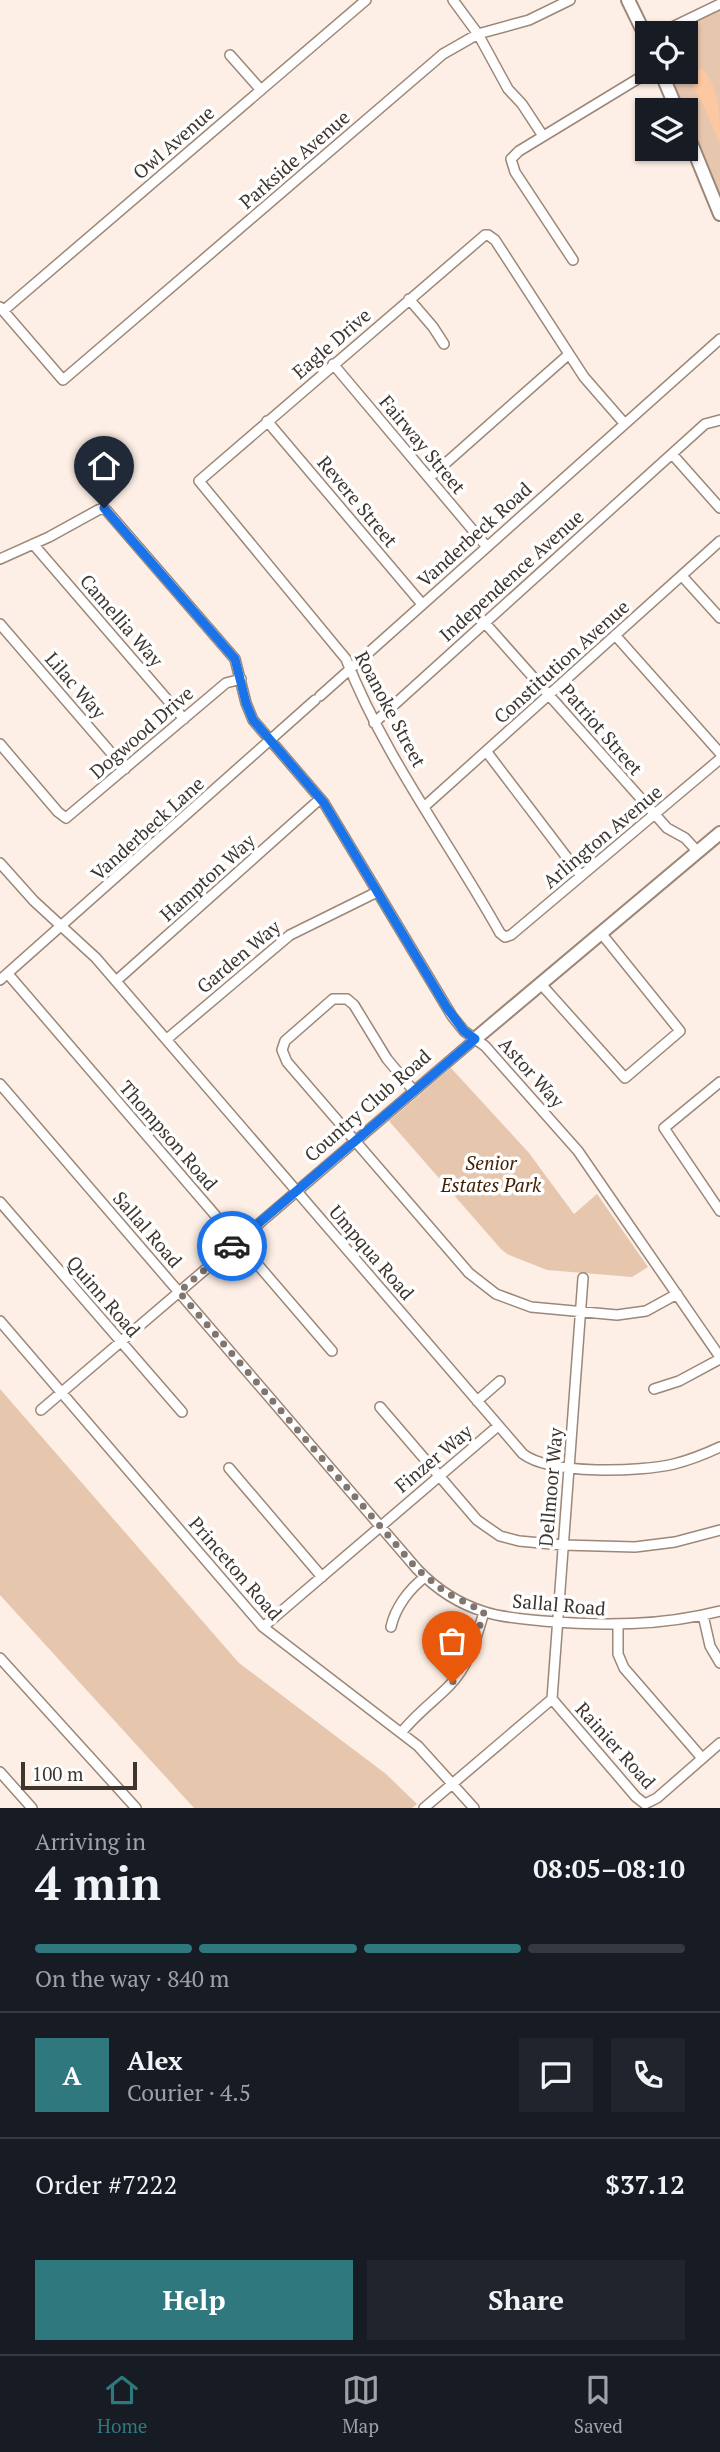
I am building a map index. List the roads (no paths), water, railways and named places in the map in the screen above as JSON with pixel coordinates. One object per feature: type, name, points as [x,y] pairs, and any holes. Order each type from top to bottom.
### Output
[{"type":"street","name":"Owl Avenue","points":[[2,309],[366,0]]},
{"type":"street","points":[[453,0],[478,34],[508,89],[522,103],[543,136]]},
{"type":"street","name":"Parkside Avenue","points":[[2,309],[63,380],[443,54],[478,34],[529,20],[570,0]]},
{"type":"street","points":[[628,0],[638,21]]},
{"type":"street","points":[[685,21],[720,4]]},
{"type":"street","points":[[230,55],[261,90]]},
{"type":"street","points":[[573,260],[515,172],[511,159],[519,151],[635,80]]},
{"type":"street","points":[[698,160],[720,214]]},
{"type":"street","name":"Eagle Drive","points":[[199,481],[477,240],[488,235],[499,245],[568,355]]},
{"type":"street","points":[[409,299],[433,327],[443,344]]},
{"type":"street","name":"Vanderbeck Road","points":[[318,698],[720,339]]},
{"type":"street","points":[[429,478],[568,355],[594,391],[624,423]]},
{"type":"street","name":"Fairway Street","points":[[333,363],[486,547]]},
{"type":"street","name":"Revere Street","points":[[267,421],[422,604]]},
{"type":"street","name":"Independence Avenue","points":[[374,723],[705,424],[720,421]]},
{"type":"street","points":[[672,454],[720,508]]},
{"type":"street","name":"Roanoke Street","points":[[199,481],[346,659],[374,723],[498,930],[505,937]]},
{"type":"street","name":"Astor Way","points":[[33,544],[104,508],[230,653],[238,665],[246,703],[253,720],[320,799],[447,1008],[464,1031],[485,1046],[578,1151],[720,1358]]},
{"type":"street","name":"Constitution Avenue","points":[[425,806],[720,541]]},
{"type":"street","points":[[0,559],[33,544]]},
{"type":"street","name":"Camellia Way","points":[[33,544],[184,719]]},
{"type":"street","points":[[682,576],[720,618]]},
{"type":"street","name":"Patriot Street","points":[[485,623],[654,814],[670,831],[685,838],[698,852]]},
{"type":"street","name":"Lilac Way","points":[[0,624],[125,769]]},
{"type":"street","points":[[615,635],[720,753]]},
{"type":"street","name":"Dogwood Drive","points":[[0,744],[66,818],[226,683],[242,679]]},
{"type":"street","name":"Vanderbeck Lane","points":[[4,977],[318,698]]},
{"type":"street","points":[[486,751],[581,876]]},
{"type":"street","name":"Arlington Avenue","points":[[505,937],[512,935],[720,759]]},
{"type":"street","name":"Hampton Way","points":[[116,981],[320,799]]},
{"type":"street","name":"Country Club Road","points":[[41,1410],[413,1090],[720,833]]},
{"type":"street","name":"Umpqua Road","points":[[0,863],[3,874],[87,948],[528,1458],[547,1465],[569,1468],[625,1470],[657,1467],[692,1459],[720,1447]]},
{"type":"street","name":"Garden Way","points":[[167,1040],[282,940],[377,892]]},
{"type":"street","points":[[540,983],[625,1078],[680,1031],[601,933]]},
{"type":"street","name":"Thompson Road","points":[[4,977],[332,1351]]},
{"type":"street","points":[[413,1090],[387,1059],[354,1005],[347,999],[333,999],[283,1044],[285,1058],[469,1273],[488,1288],[523,1305],[617,1315],[636,1313],[658,1306],[677,1294]]},
{"type":"street","points":[[720,1082],[664,1128],[720,1211]]},
{"type":"street","name":"Sallal Road","points":[[0,1084],[425,1577],[456,1599],[484,1612],[505,1617],[618,1626],[720,1611]]},
{"type":"street","name":"Quinn Road","points":[[0,1202],[182,1412]]},
{"type":"street","name":"Dellmoor Way","points":[[552,1699],[583,1278]]},
{"type":"street","name":"Princeton Road","points":[[0,1321],[263,1627],[428,1754],[474,1808]]},
{"type":"street","points":[[654,1389],[679,1381],[720,1358]]},
{"type":"street","points":[[477,1401],[500,1381]]},
{"type":"street","points":[[380,1407],[477,1520],[492,1532],[519,1541],[635,1547],[675,1542],[720,1530]]},
{"type":"street","name":"Finzer Way","points":[[263,1627],[498,1426]]},
{"type":"street","points":[[229,1468],[322,1577]]},
{"type":"street","points":[[391,1627],[394,1613],[425,1577]]},
{"type":"street","points":[[401,1732],[458,1676],[476,1641],[484,1612]]},
{"type":"street","points":[[703,1615],[710,1646],[720,1663]]},
{"type":"street","points":[[618,1626],[618,1654],[624,1668],[702,1758]]},
{"type":"street","points":[[0,1658],[136,1808]]},
{"type":"street","name":"Rainier Road","points":[[424,1808],[552,1699],[640,1802],[645,1804],[652,1802],[720,1743]]},
{"type":"street","points":[[0,1772],[32,1808]]},
{"type":"park label","name":"Senior Estates Park","points":[[491,1173]]}]
